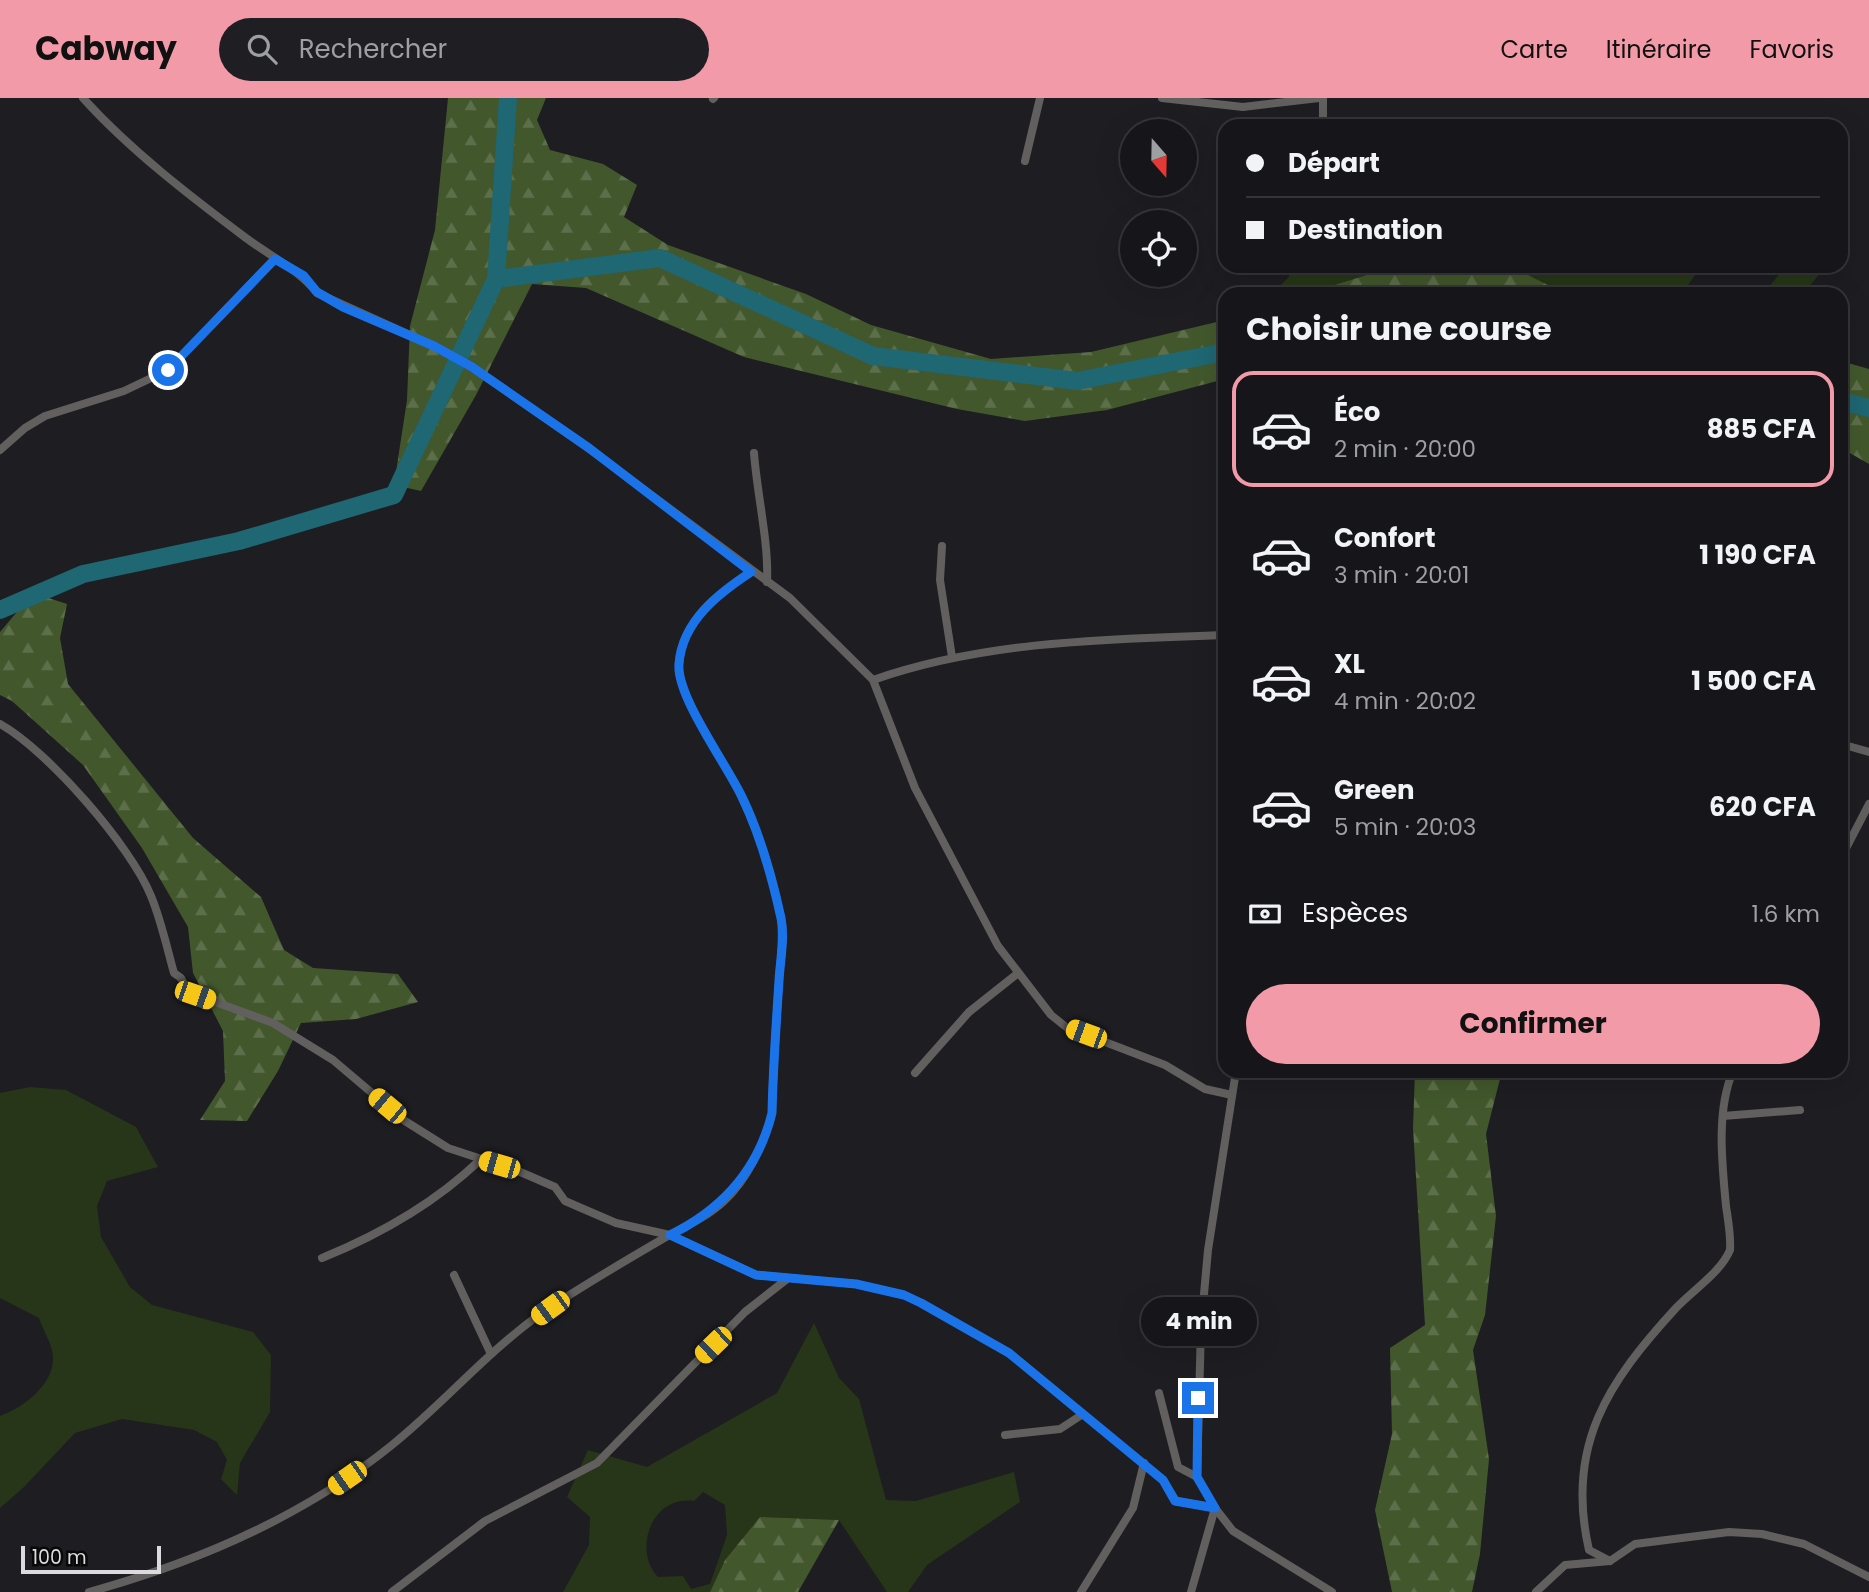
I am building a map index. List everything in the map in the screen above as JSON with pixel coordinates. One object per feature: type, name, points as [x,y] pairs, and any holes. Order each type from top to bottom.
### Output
[{"type":"street","points":[[83,98],[140,151],[275,259],[304,276],[317,292],[434,346],[472,367],[589,448],[751,572],[790,598],[873,680],[915,788],[998,946],[1017,974],[1057,1021],[1066,1027],[1165,1065],[1205,1089],[1232,1095]]},
{"type":"street","points":[[1025,161],[1040,98]]},
{"type":"street","points":[[1163,98],[1242,107],[1321,98],[1322,119]]},
{"type":"street","points":[[0,450],[44,416],[124,391],[168,370],[275,259]]},
{"type":"street","points":[[754,453],[758,505],[768,562],[767,582]]},
{"type":"street","points":[[942,546],[940,580],[952,657]]},
{"type":"street","points":[[89,1592],[205,1555],[306,1504],[392,1445],[491,1354],[562,1299],[693,1224],[731,1194],[761,1143],[772,1113],[781,919],[752,820],[733,778],[688,699],[680,680],[679,664],[683,645],[700,614],[714,596],[751,572]]},
{"type":"street","points":[[873,680],[928,661],[952,657],[1055,644],[1218,635]]},
{"type":"street","points":[[0,724],[30,746],[72,788],[126,855],[152,897],[174,973],[181,978],[188,992],[273,1023],[332,1060],[411,1125],[448,1148],[518,1171],[555,1187],[565,1202],[616,1223],[670,1235],[756,1275],[856,1284],[904,1295],[921,1303],[1009,1353],[1144,1463],[1163,1480],[1175,1501],[1215,1508]]},
{"type":"street","points":[[1848,746],[1869,752]]},
{"type":"street","points":[[1848,844],[1869,804]]},
{"type":"street","points":[[915,1073],[969,1012],[1017,974]]},
{"type":"street","points":[[1197,1477],[1204,1290],[1235,1078]]},
{"type":"street","points":[[1609,1561],[1589,1550],[1584,1527],[1581,1487],[1587,1445],[1601,1406],[1614,1385],[1649,1339],[1730,1250],[1723,1170],[1723,1116],[1730,1078]]},
{"type":"street","points":[[1723,1116],[1800,1110]]},
{"type":"street","points":[[322,1258],[368,1239],[438,1198],[480,1160]]},
{"type":"street","points":[[454,1275],[491,1354]]},
{"type":"street","points":[[392,1592],[485,1521],[597,1463],[745,1312],[787,1279]]},
{"type":"street","points":[[1159,1393],[1178,1467],[1197,1477],[1215,1508],[1233,1531],[1332,1592]]},
{"type":"street","points":[[1004,1435],[1060,1429],[1083,1414]]},
{"type":"street","points":[[1081,1592],[1133,1508],[1144,1463]]},
{"type":"street","points":[[1191,1592],[1215,1508]]},
{"type":"street","points":[[1536,1592],[1565,1565],[1609,1561],[1635,1544],[1729,1532],[1762,1534],[1804,1544],[1869,1577]]},
{"type":"green space","points":[[448,98],[546,98],[537,120],[550,150],[603,164],[637,185],[624,217],[668,245],[806,294],[871,325],[991,359],[1091,352],[1218,322],[1218,381],[1107,410],[1025,421],[957,409],[744,357],[586,288],[532,284],[476,395],[421,491],[394,485],[407,400],[410,326],[435,230]]},
{"type":"green space","points":[[1289,273],[1373,273],[1328,287],[1278,287],[1289,277]]},
{"type":"green space","points":[[1373,273],[1524,273],[1552,287],[1328,287]]},
{"type":"green space","points":[[1524,273],[1696,273],[1687,287],[1552,287]]},
{"type":"green space","points":[[1780,273],[1820,273],[1809,287],[1769,287]]},
{"type":"green space","points":[[1848,363],[1869,369],[1869,464],[1848,452]]},
{"type":"green space","points":[[33,593],[67,604],[60,638],[68,684],[193,838],[261,897],[284,950],[313,968],[398,974],[418,1002],[356,1019],[301,1023],[278,1071],[247,1121],[200,1120],[225,1081],[223,1031],[193,973],[188,927],[142,848],[83,765],[12,701],[0,695],[0,632]]},
{"type":"green space","points":[[1415,1078],[1500,1078],[1486,1134],[1496,1216],[1485,1315],[1473,1350],[1489,1459],[1480,1554],[1472,1592],[1392,1592],[1375,1510],[1392,1434],[1390,1348],[1425,1325],[1413,1128]]},
{"type":"green space","points":[[30,1087],[66,1090],[136,1127],[158,1167],[107,1181],[97,1206],[101,1237],[130,1287],[152,1305],[253,1332],[271,1355],[270,1412],[240,1463],[237,1495],[221,1479],[227,1460],[217,1442],[194,1430],[122,1419],[75,1433],[23,1488],[0,1508],[0,1416],[36,1394],[49,1376],[53,1356],[39,1318],[0,1298],[0,1093]]},
{"type":"green space","points":[[814,1323],[839,1378],[859,1399],[886,1500],[916,1501],[1014,1472],[1020,1502],[927,1565],[908,1592],[887,1592],[839,1520],[760,1517],[725,1560],[710,1592],[563,1592],[589,1545],[590,1517],[567,1497],[588,1450],[647,1467],[777,1393]],"holes":[[[703,1492],[725,1505],[727,1535],[710,1584],[691,1589],[683,1576],[658,1577],[650,1566],[647,1553],[650,1527],[657,1515],[679,1501],[694,1501]]]},
{"type":"green space","points":[[760,1517],[839,1520],[798,1592],[710,1592],[725,1560]]},
{"type":"waterway","points":[[0,610],[83,574],[239,541],[394,495],[496,279],[508,98]]},
{"type":"waterway","points":[[496,279],[660,258],[873,356],[1077,381],[1218,353]]},
{"type":"waterway","points":[[1848,403],[1869,408]]},
{"type":"route","points":[[168,370],[251,287],[275,259],[304,276],[317,292],[343,307],[434,346],[472,367],[589,448],[667,509],[726,550],[751,572],[714,596],[700,614],[683,645],[679,664],[680,680],[688,699],[733,778],[752,820],[781,919],[772,1113],[766,1135],[731,1194],[693,1224],[670,1235],[756,1275],[856,1284],[904,1295],[921,1303],[1016,1358],[1163,1480],[1175,1501],[1215,1508],[1197,1477],[1198,1398]]}]
